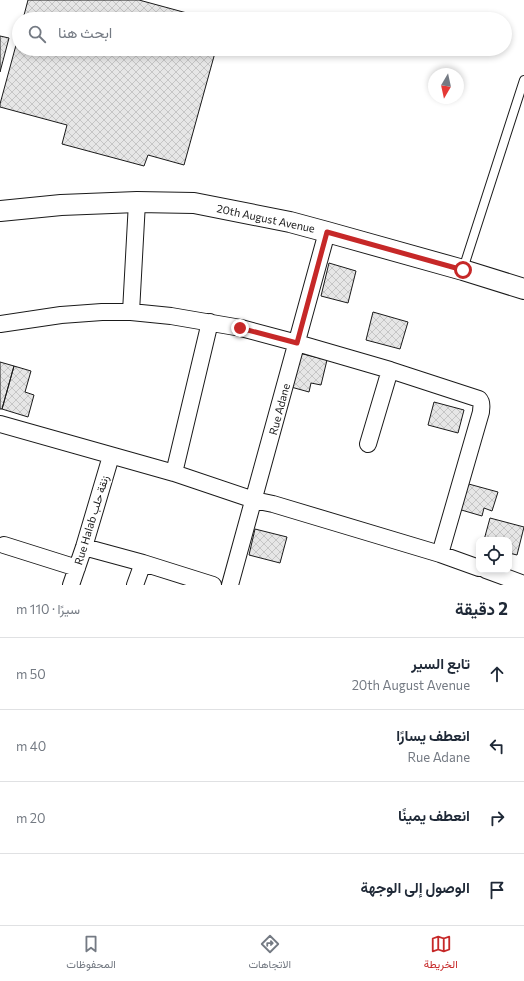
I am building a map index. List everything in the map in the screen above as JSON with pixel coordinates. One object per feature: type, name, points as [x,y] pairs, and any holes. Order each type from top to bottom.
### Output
[{"type":"street","name":"20th August Avenue","points":[[0,211],[61,204],[137,202],[194,203],[290,222],[463,270],[524,289]]},
{"type":"street","points":[[131,312],[137,202]]},
{"type":"street","name":"Rue Adane","points":[[230,585],[327,232]]},
{"type":"street","points":[[0,324],[62,315],[102,312],[131,312],[210,322],[240,328],[297,343],[390,370],[479,399],[482,402],[481,412],[440,554]]},
{"type":"street","points":[[174,473],[210,322]]},
{"type":"street","points":[[368,444],[390,370]]},
{"type":"street","points":[[0,424],[174,473],[254,500],[273,504],[440,554],[476,567]]},
{"type":"street","name":"Rue Halab زنقة حلب","points":[[71,585],[111,456]]},
{"type":"street","points":[[4,545],[77,568]]},
{"type":"street","points":[[84,547],[143,563],[213,585]]},
{"type":"street","points":[[135,585],[143,563]]},
{"type":"street","points":[[494,573],[524,584]]},
{"type":"lane","points":[[463,270],[524,80]]},
{"type":"building","points":[[28,0],[139,0],[183,12],[25,12]]},
{"type":"building","points":[[0,36],[9,38],[0,72]]},
{"type":"building","points":[[13,56],[214,56],[184,165],[148,155],[144,166],[62,144],[67,125],[0,107]]},
{"type":"building","points":[[329,263],[356,271],[348,303],[321,296]]},
{"type":"building","points":[[373,312],[408,322],[400,349],[366,340]]},
{"type":"building","points":[[299,353],[327,360],[321,385],[311,383],[309,392],[291,387]]},
{"type":"building","points":[[0,362],[14,366],[2,409],[0,409]]},
{"type":"building","points":[[14,366],[31,371],[25,392],[34,395],[28,417],[2,409]]},
{"type":"building","points":[[434,402],[464,410],[458,433],[428,425]]},
{"type":"building","points":[[465,483],[498,492],[492,511],[484,508],[482,516],[458,509]]},
{"type":"building","points":[[490,518],[524,527],[517,555],[512,554],[512,537],[485,537]]},
{"type":"building","points":[[255,529],[287,537],[280,563],[249,555]]},
{"type":"route","points":[[240,328],[297,343],[327,232],[463,270]]}]
